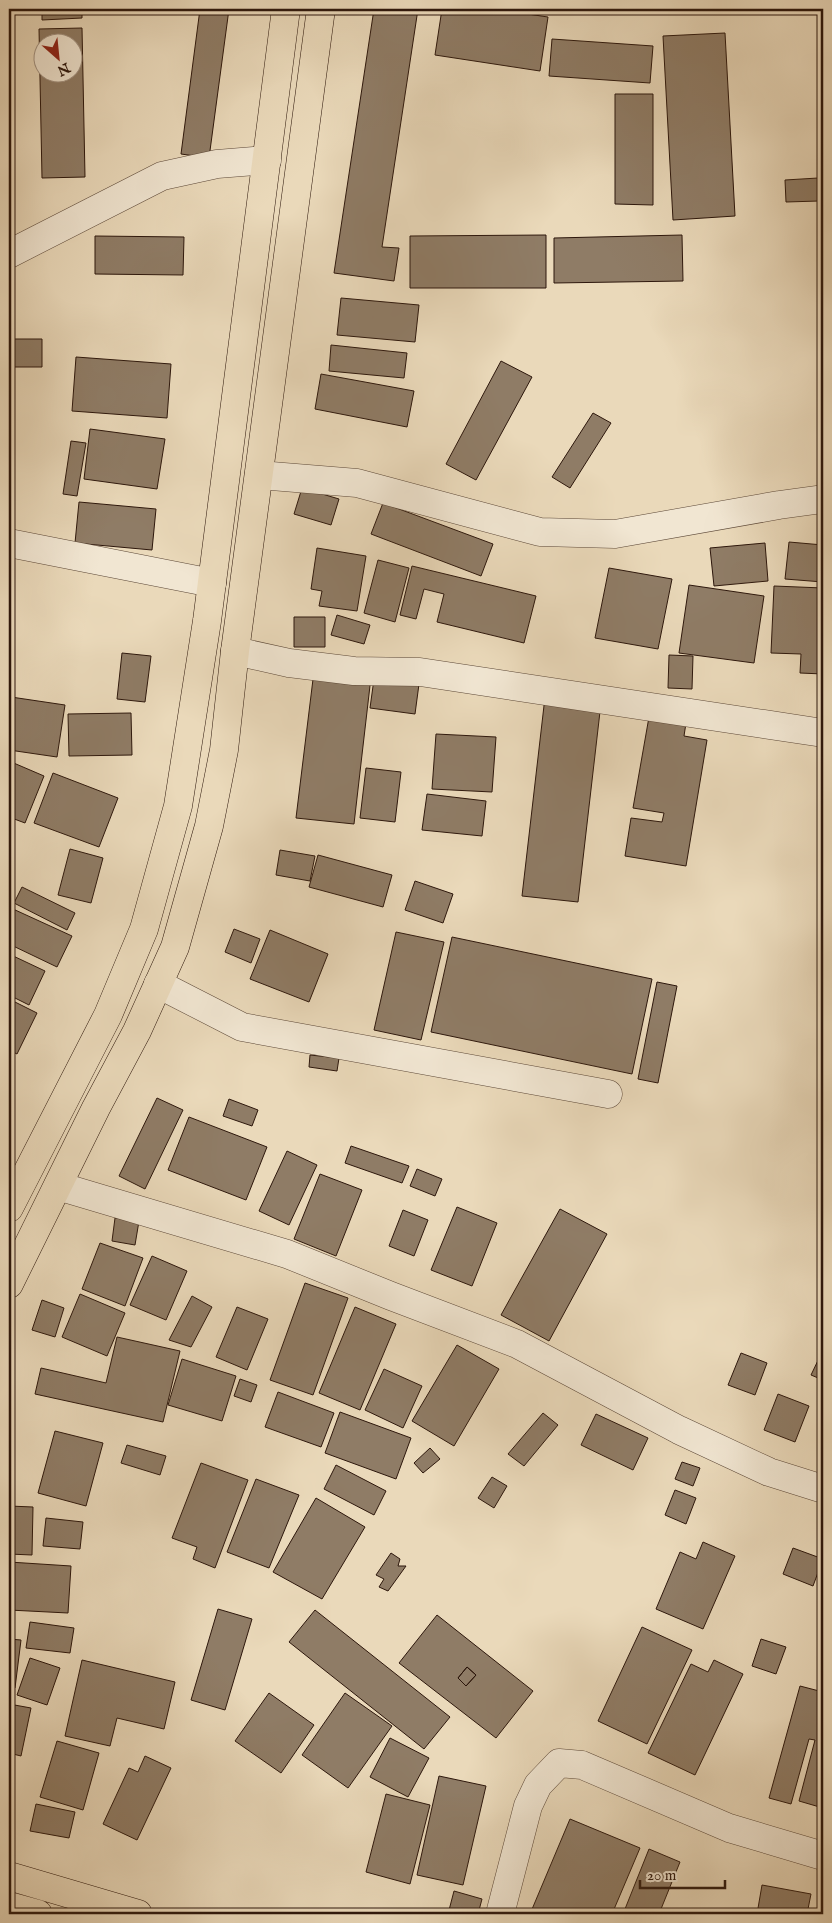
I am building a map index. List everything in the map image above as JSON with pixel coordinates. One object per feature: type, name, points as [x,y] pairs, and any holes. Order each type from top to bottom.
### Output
[{"type":"main road","points":[[9,1208],[108,1015],[144,929],[178,806],[212,583],[286,9]]},
{"type":"main road","points":[[9,1284],[96,1108],[137,1031],[175,947],[208,826],[224,750],[235,651],[321,9]]},
{"type":"main road","points":[[9,1876],[138,1914]]},
{"type":"main road","points":[[9,1906],[38,1914]]},
{"type":"street","points":[[9,254],[162,176],[217,164],[267,160]]},
{"type":"street","points":[[259,475],[357,483],[540,532],[615,534],[823,499]]},
{"type":"street","points":[[9,544],[212,583]]},
{"type":"street","points":[[235,651],[289,663],[354,672],[420,672],[823,733]]},
{"type":"street","points":[[158,984],[242,1026],[608,1094]]},
{"type":"street","points":[[58,1186],[287,1254],[390,1296],[517,1344],[679,1430],[769,1472],[823,1489]]},
{"type":"street","points":[[500,1914],[528,1806],[538,1785],[559,1763],[582,1765],[729,1828],[823,1856]]},
{"type":"building","points":[[42,9],[82,9],[82,18],[42,20]]},
{"type":"building","points":[[200,9],[229,9],[209,158],[181,154]]},
{"type":"building","points":[[374,9],[418,9],[382,247],[399,248],[394,281],[334,273]]},
{"type":"building","points":[[442,9],[494,9],[548,17],[540,71],[435,55]]},
{"type":"building","points":[[82,28],[85,177],[42,178],[40,82],[82,82],[82,32],[39,32],[39,29]]},
{"type":"building","points":[[725,33],[735,216],[673,220],[663,36]]},
{"type":"building","points":[[552,39],[653,46],[650,83],[549,76]]},
{"type":"building","points":[[615,94],[653,94],[653,205],[615,204]]},
{"type":"building","points":[[818,178],[819,201],[786,202],[785,180]]},
{"type":"building","points":[[546,235],[546,288],[410,288],[410,236]]},
{"type":"building","points":[[682,235],[683,281],[554,283],[554,238]]},
{"type":"building","points":[[95,236],[184,237],[183,275],[95,274]]},
{"type":"building","points":[[341,298],[419,305],[415,342],[337,335]]},
{"type":"building","points":[[9,339],[42,339],[42,367],[9,367]]},
{"type":"building","points":[[331,345],[407,353],[404,378],[329,371]]},
{"type":"building","points":[[76,357],[171,364],[167,418],[72,411]]},
{"type":"building","points":[[501,361],[532,377],[476,480],[446,464]]},
{"type":"building","points":[[321,374],[414,391],[407,427],[315,409]]},
{"type":"building","points":[[593,413],[611,423],[570,488],[552,477]]},
{"type":"building","points":[[90,429],[165,439],[157,489],[84,479]]},
{"type":"building","points":[[71,441],[86,443],[77,496],[63,494]]},
{"type":"building","points":[[302,488],[339,499],[331,525],[294,514]]},
{"type":"building","points":[[79,502],[156,509],[152,550],[75,543]]},
{"type":"building","points":[[383,503],[493,544],[481,576],[371,534]]},
{"type":"building","points":[[789,542],[823,545],[823,582],[785,579]]},
{"type":"building","points":[[765,543],[768,581],[714,586],[710,548]]},
{"type":"building","points":[[317,548],[366,556],[357,611],[319,606],[322,591],[311,589]]},
{"type":"building","points":[[378,560],[409,568],[395,622],[364,613]]},
{"type":"building","points":[[412,566],[536,596],[524,643],[437,622],[444,594],[424,589],[416,619],[400,615]]},
{"type":"building","points":[[609,568],[672,579],[658,649],[595,638]]},
{"type":"building","points":[[689,585],[764,596],[754,663],[679,653]]},
{"type":"building","points":[[774,586],[823,588],[823,674],[800,673],[801,654],[771,653]]},
{"type":"building","points":[[337,615],[370,625],[364,644],[331,635]]},
{"type":"building","points":[[294,617],[325,617],[325,647],[294,647]]},
{"type":"building","points":[[122,653],[151,656],[145,702],[117,699]]},
{"type":"building","points":[[669,655],[693,656],[692,689],[668,688]]},
{"type":"building","points":[[314,671],[371,677],[354,824],[296,818]]},
{"type":"building","points":[[374,679],[419,684],[415,714],[370,708]]},
{"type":"building","points":[[11,697],[65,705],[57,757],[9,750],[9,709]]},
{"type":"building","points":[[545,697],[601,703],[578,902],[522,896]]},
{"type":"building","points":[[131,713],[132,755],[69,756],[68,714]]},
{"type":"building","points":[[649,717],[686,723],[684,736],[707,740],[686,866],[625,856],[631,818],[662,822],[664,813],[633,808]]},
{"type":"building","points":[[436,734],[496,737],[492,792],[432,789]]},
{"type":"building","points":[[9,761],[44,776],[25,823],[9,817]]},
{"type":"building","points":[[366,768],[401,772],[395,822],[360,818]]},
{"type":"building","points":[[53,773],[118,798],[99,847],[34,823]]},
{"type":"building","points":[[427,794],[486,801],[482,836],[422,830]]},
{"type":"building","points":[[70,849],[103,858],[91,903],[58,895]]},
{"type":"building","points":[[280,850],[315,856],[310,881],[276,875]]},
{"type":"building","points":[[318,855],[392,875],[383,907],[309,887]]},
{"type":"building","points":[[415,881],[453,894],[443,923],[405,910]]},
{"type":"building","points":[[22,887],[75,913],[67,930],[14,903]]},
{"type":"building","points":[[13,909],[72,936],[57,967],[9,944],[9,917]]},
{"type":"building","points":[[234,929],[260,939],[251,963],[225,952]]},
{"type":"building","points":[[270,930],[328,954],[309,1002],[250,979]]},
{"type":"building","points":[[396,932],[444,942],[421,1040],[374,1030]]},
{"type":"building","points":[[452,937],[652,979],[632,1074],[431,1032]]},
{"type":"building","points":[[9,954],[45,971],[29,1005],[9,995]]},
{"type":"building","points":[[657,982],[677,986],[658,1083],[638,1079]]},
{"type":"building","points":[[9,999],[37,1013],[17,1054],[9,1050]]},
{"type":"building","points":[[310,1055],[339,1058],[337,1071],[309,1067]]},
{"type":"building","points":[[157,1098],[183,1110],[145,1189],[119,1176]]},
{"type":"building","points":[[229,1099],[258,1110],[252,1126],[223,1116]]},
{"type":"building","points":[[189,1117],[267,1147],[246,1200],[168,1170]]},
{"type":"building","points":[[351,1146],[409,1166],[402,1183],[345,1163]]},
{"type":"building","points":[[287,1151],[317,1165],[289,1225],[259,1211]]},
{"type":"building","points":[[417,1169],[442,1179],[435,1196],[410,1186]]},
{"type":"building","points":[[320,1174],[362,1190],[336,1256],[294,1239]]},
{"type":"building","points":[[457,1207],[497,1223],[472,1286],[431,1270]]},
{"type":"building","points":[[560,1209],[607,1234],[549,1341],[501,1315]]},
{"type":"building","points":[[403,1210],[428,1220],[414,1256],[389,1246]]},
{"type":"building","points":[[115,1218],[139,1221],[135,1245],[112,1241]]},
{"type":"building","points":[[100,1243],[143,1258],[125,1306],[82,1289]]},
{"type":"building","points":[[152,1256],[187,1271],[166,1320],[130,1305]]},
{"type":"building","points":[[305,1283],[348,1298],[313,1395],[270,1380]]},
{"type":"building","points":[[80,1294],[125,1313],[107,1356],[62,1337]]},
{"type":"building","points":[[192,1296],[212,1307],[191,1347],[169,1340]]},
{"type":"building","points":[[42,1300],[64,1308],[55,1337],[32,1330]]},
{"type":"building","points":[[237,1307],[268,1319],[247,1370],[216,1357]]},
{"type":"building","points":[[355,1307],[396,1324],[360,1410],[319,1393]]},
{"type":"building","points":[[117,1337],[180,1351],[163,1422],[35,1394],[41,1368],[106,1383]]},
{"type":"building","points":[[457,1345],[499,1369],[454,1446],[412,1421]]},
{"type":"building","points":[[823,1350],[823,1380],[811,1375]]},
{"type":"building","points":[[741,1353],[767,1363],[755,1395],[728,1385]]},
{"type":"building","points":[[182,1359],[236,1376],[222,1421],[168,1405]]},
{"type":"building","points":[[384,1369],[422,1386],[403,1428],[365,1410]]},
{"type":"building","points":[[240,1379],[257,1385],[251,1402],[234,1396]]},
{"type":"building","points":[[278,1392],[334,1413],[321,1447],[265,1427]]},
{"type":"building","points":[[778,1394],[809,1406],[795,1442],[764,1430]]},
{"type":"building","points":[[340,1412],[411,1438],[396,1479],[325,1453]]},
{"type":"building","points":[[543,1413],[558,1425],[524,1466],[508,1454]]},
{"type":"building","points":[[596,1414],[648,1438],[633,1470],[581,1445]]},
{"type":"building","points":[[55,1431],[103,1443],[86,1506],[38,1493]]},
{"type":"building","points":[[127,1445],[166,1456],[160,1475],[121,1463]]},
{"type":"building","points":[[430,1448],[440,1459],[423,1473],[414,1463]]},
{"type":"building","points":[[682,1462],[700,1468],[693,1486],[675,1479]]},
{"type":"building","points":[[201,1463],[248,1480],[215,1568],[193,1559],[197,1547],[172,1538]]},
{"type":"building","points":[[336,1465],[386,1491],[374,1515],[324,1489]]},
{"type":"building","points":[[492,1477],[507,1486],[494,1508],[478,1498]]},
{"type":"building","points":[[256,1479],[299,1495],[269,1568],[227,1552]]},
{"type":"building","points":[[675,1490],[696,1498],[686,1524],[665,1515]]},
{"type":"building","points":[[316,1498],[365,1527],[322,1599],[273,1572]]},
{"type":"building","points":[[9,1506],[33,1507],[32,1555],[9,1554]]},
{"type":"building","points":[[46,1518],[83,1522],[80,1549],[43,1546]]},
{"type":"building","points":[[703,1542],[735,1556],[703,1629],[656,1609],[680,1552],[696,1559]]},
{"type":"building","points":[[793,1548],[823,1559],[813,1586],[783,1574]]},
{"type":"building","points":[[391,1553],[400,1559],[398,1566],[406,1566],[388,1591],[379,1587],[384,1579],[376,1575]]},
{"type":"building","points":[[9,1562],[71,1566],[68,1613],[9,1610]]},
{"type":"building","points":[[218,1609],[252,1619],[225,1710],[191,1700]]},
{"type":"building","points":[[315,1610],[450,1717],[424,1749],[289,1642]]},
{"type":"building","points":[[437,1615],[533,1691],[496,1738],[399,1663]],"holes":[[[467,1667],[476,1675],[466,1686],[458,1678]]]},
{"type":"building","points":[[30,1622],[74,1628],[70,1653],[26,1648]]},
{"type":"building","points":[[642,1627],[692,1650],[647,1744],[598,1721]]},
{"type":"building","points":[[9,1639],[21,1640],[15,1688],[9,1687]]},
{"type":"building","points":[[761,1639],[786,1647],[776,1674],[752,1666]]},
{"type":"building","points":[[30,1658],[60,1668],[47,1705],[17,1695]]},
{"type":"building","points":[[82,1660],[175,1682],[164,1729],[117,1718],[110,1746],[65,1736]]},
{"type":"building","points":[[714,1660],[743,1674],[695,1775],[648,1753],[691,1664],[708,1672]]},
{"type":"building","points":[[467,1667],[476,1675],[466,1686],[458,1678]]},
{"type":"building","points":[[800,1686],[823,1692],[823,1808],[799,1801],[815,1740],[809,1739],[791,1804],[769,1798]]},
{"type":"building","points":[[269,1693],[314,1725],[281,1773],[235,1741]]},
{"type":"building","points":[[345,1693],[392,1726],[348,1788],[302,1755]]},
{"type":"building","points":[[9,1704],[31,1708],[21,1756],[9,1753]]},
{"type":"building","points":[[390,1738],[429,1758],[408,1797],[370,1777]]},
{"type":"building","points":[[57,1741],[99,1753],[83,1810],[40,1797]]},
{"type":"building","points":[[145,1756],[171,1768],[137,1840],[103,1824],[129,1768],[138,1772]]},
{"type":"building","points":[[439,1776],[486,1786],[463,1885],[417,1875]]},
{"type":"building","points":[[386,1794],[430,1805],[410,1884],[366,1872]]},
{"type":"building","points":[[36,1804],[75,1812],[69,1838],[30,1831]]},
{"type":"building","points":[[570,1819],[640,1848],[612,1914],[530,1914]]},
{"type":"building","points":[[649,1849],[680,1862],[659,1914],[623,1914]]},
{"type":"building","points":[[762,1885],[811,1894],[807,1914],[757,1914]]},
{"type":"building","points":[[454,1891],[482,1899],[478,1914],[448,1914]]}]
